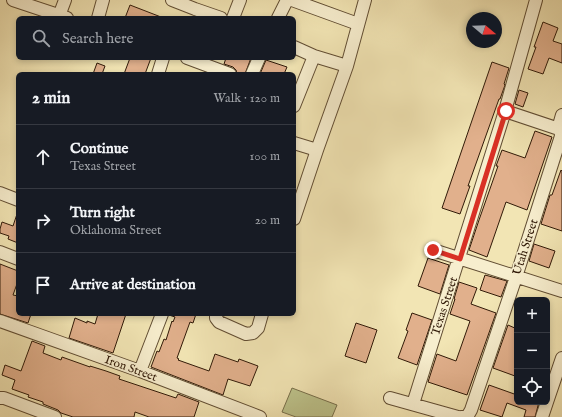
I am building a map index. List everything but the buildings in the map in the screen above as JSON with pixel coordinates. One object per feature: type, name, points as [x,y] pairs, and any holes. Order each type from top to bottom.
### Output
[{"type":"street","points":[[13,0],[60,16]]},
{"type":"street","points":[[63,16],[64,0]]},
{"type":"street","points":[[99,16],[103,0]]},
{"type":"street","points":[[172,0],[197,5],[217,16]]},
{"type":"street","points":[[234,16],[240,0]]},
{"type":"street","points":[[279,16],[287,0]]},
{"type":"street","points":[[292,0],[358,24]]},
{"type":"street","points":[[296,213],[347,66],[365,0]]},
{"type":"street","name":"Texas Street","points":[[413,404],[506,111],[536,0]]},
{"type":"street","points":[[296,48],[314,56],[347,66]]},
{"type":"street","points":[[296,101],[314,56]]},
{"type":"street","points":[[159,72],[162,60]]},
{"type":"street","points":[[192,60],[225,72]]},
{"type":"street","points":[[253,72],[258,60]]},
{"type":"street","points":[[506,111],[561,130]]},
{"type":"street","name":"Utah Street","points":[[390,398],[459,417],[467,416],[471,410],[516,277],[560,136],[560,122],[562,115]]},
{"type":"street","points":[[296,144],[317,150]]},
{"type":"street","points":[[0,193],[16,199]]},
{"type":"street","points":[[433,250],[562,291]]},
{"type":"street","points":[[0,252],[16,258]]},
{"type":"street","points":[[140,371],[160,316]]},
{"type":"street","points":[[216,316],[219,322],[246,334],[253,333],[258,328],[261,316]]},
{"type":"street","name":"Iron Street","points":[[0,321],[140,371],[260,417]]},
{"type":"street","points":[[550,393],[562,358]]},
{"type":"street","points":[[0,398],[4,398],[55,417]]},
{"type":"street","points":[[542,417],[546,405]]},
{"type":"green space","points":[[292,388],[337,405],[332,417],[296,417],[282,412]]},
{"type":"route","points":[[433,250],[460,259],[506,111]]}]
